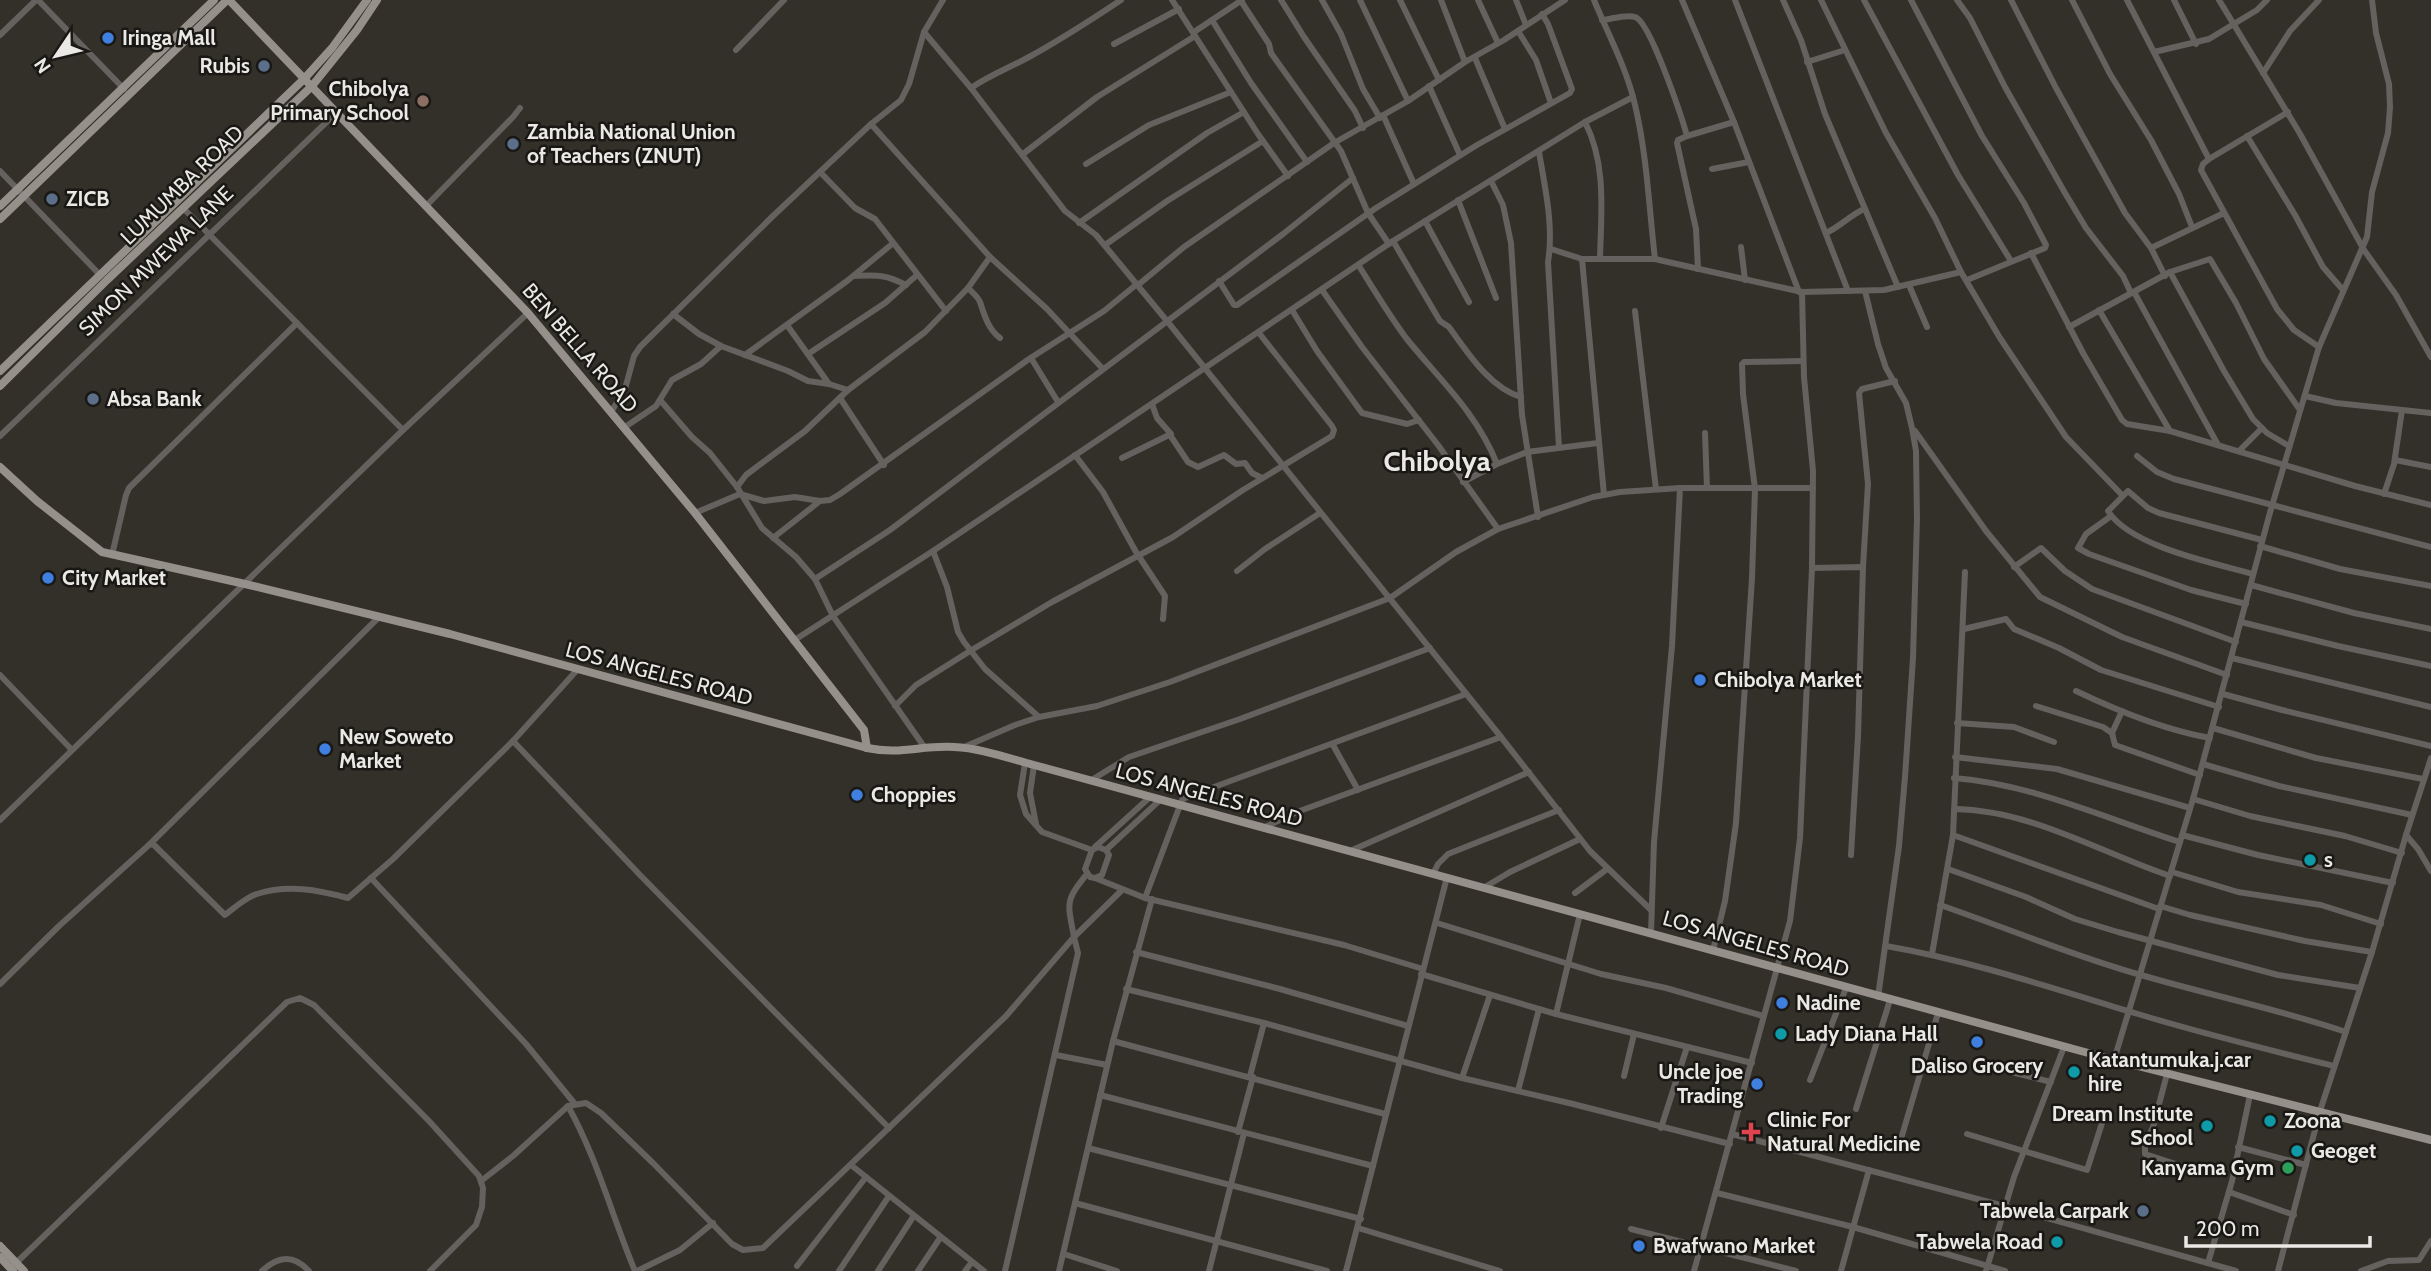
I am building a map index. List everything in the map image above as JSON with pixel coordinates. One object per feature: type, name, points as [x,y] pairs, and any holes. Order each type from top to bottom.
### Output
[{"type":"main road","points":[[0,219],[88,136],[214,0]]},
{"type":"main road","points":[[0,206],[81,128],[127,91],[228,0]]},
{"type":"main road","name":"BEN BELLA ROAD","points":[[228,0],[528,313],[695,513],[864,730],[867,748]]},
{"type":"main road","name":"LUMUMBA ROAD","points":[[0,371],[304,79],[332,48],[367,0]]},
{"type":"main road","name":"LUMUMBA ROAD","points":[[0,386],[312,86],[357,30],[377,0]]},
{"type":"main road","points":[[81,128],[88,136]]},
{"type":"main road","name":"LOS ANGELES ROAD","points":[[0,467],[67,526],[99,550],[112,555],[380,616],[867,748],[898,752],[964,747],[2064,1047],[2431,1140]]},
{"type":"main road","points":[[0,1246],[13,1268]]},
{"type":"main road","points":[[0,1257],[13,1268],[24,1271]]},
{"type":"street","points":[[0,34],[37,0],[127,91]]},
{"type":"street","points":[[736,50],[784,0]]},
{"type":"street","points":[[611,412],[625,389],[634,356],[673,314],[871,124],[897,105],[905,95],[923,32],[943,0]]},
{"type":"street","points":[[971,88],[992,74],[1032,56],[1121,0]]},
{"type":"street","points":[[1172,0],[1288,176]]},
{"type":"street","points":[[1023,155],[1097,96],[1195,34],[1241,0],[1269,44],[1271,52],[1345,159],[1368,213],[1391,243],[1440,321],[1449,327],[1494,382],[1508,393],[1521,397]]},
{"type":"street","points":[[1282,0],[1315,54],[1355,111],[1363,128]]},
{"type":"street","points":[[1322,0],[1342,34],[1363,89],[1381,116],[1414,184]]},
{"type":"street","points":[[1360,0],[1408,101]]},
{"type":"street","points":[[1400,0],[1439,80]]},
{"type":"street","points":[[1441,0],[1465,62]]},
{"type":"street","points":[[1478,0],[1498,43]]},
{"type":"street","points":[[1516,0],[1527,24]]},
{"type":"street","points":[[738,491],[764,500],[795,496],[830,500],[884,465],[1031,358],[1104,311],[1184,247],[1307,162],[1518,31],[1554,3],[1564,0]]},
{"type":"street","points":[[1594,0],[1633,97],[1649,192],[1655,259]]},
{"type":"street","points":[[1682,0],[1734,122],[1800,292],[1813,488],[1801,826],[1790,920],[1694,1271]]},
{"type":"street","points":[[1735,0],[1848,291]]},
{"type":"street","points":[[1783,0],[1801,40],[1825,114],[1898,287]]},
{"type":"street","points":[[1821,0],[1886,132],[1935,218],[1961,272],[2000,338],[2060,430],[2122,495]]},
{"type":"street","points":[[1864,0],[1958,175],[2011,261]]},
{"type":"street","points":[[1911,0],[1982,136],[2024,203],[2046,245],[2045,248],[1967,280]]},
{"type":"street","points":[[1957,0],[1970,18],[2065,193],[2086,228],[2123,276],[2218,445]]},
{"type":"street","points":[[2011,0],[2125,213],[2151,248],[2224,371],[2262,428],[2289,446]]},
{"type":"street","points":[[2073,0],[2110,74],[2151,140],[2192,227]]},
{"type":"street","points":[[2127,0],[2209,159]]},
{"type":"street","points":[[2174,0],[2196,44]]},
{"type":"street","points":[[2219,0],[2288,112],[2364,250],[2396,295],[2431,357]]},
{"type":"street","points":[[2154,52],[2209,39],[2257,10],[2267,0]]},
{"type":"street","points":[[2263,73],[2290,31],[2319,0]]},
{"type":"street","points":[[2113,1060],[2200,775],[2261,543],[2319,347],[2343,290],[2364,250],[2375,176],[2388,133],[2390,107],[2389,84],[2376,33],[2372,0]]},
{"type":"street","points":[[1114,44],[1179,9]]},
{"type":"street","points":[[1219,281],[1234,305],[1237,305],[1368,213],[1460,155],[1570,93],[1572,89],[1542,14]]},
{"type":"street","points":[[1602,20],[1631,16],[1640,19],[1658,56],[1687,136]]},
{"type":"street","points":[[1212,20],[1251,83],[1307,162]]},
{"type":"street","points":[[1518,31],[1536,61],[1551,103]]},
{"type":"street","points":[[923,32],[971,88],[1065,211],[1105,245],[1137,284],[1580,839],[1606,869],[1651,910]]},
{"type":"street","points":[[1807,62],[1845,50]]},
{"type":"street","points":[[1475,58],[1505,129]]},
{"type":"street","points":[[1429,86],[1460,155]]},
{"type":"street","points":[[1086,164],[1149,125],[1231,92]]},
{"type":"street","points":[[793,640],[933,551],[1425,221],[1584,122],[1633,97]]},
{"type":"street","points":[[426,206],[520,108]]},
{"type":"street","name":"SIMON MWEWA LANE","points":[[0,436],[337,112]]},
{"type":"street","points":[[1079,223],[1207,133],[1244,112]]},
{"type":"street","points":[[2288,112],[2209,159],[2201,167],[2277,309],[2294,330],[2319,347]]},
{"type":"street","points":[[1584,122],[1595,147],[1600,175],[1600,259]]},
{"type":"street","points":[[1698,269],[1696,229],[1677,143],[1687,136],[1734,122]]},
{"type":"street","points":[[871,124],[990,257],[1027,289],[1102,369]]},
{"type":"street","points":[[2247,136],[2323,267],[2343,290]]},
{"type":"street","points":[[1105,245],[1167,201],[1263,141]]},
{"type":"street","points":[[1539,152],[1549,215],[1548,262],[1559,448]]},
{"type":"street","points":[[1712,169],[1749,163]]},
{"type":"street","points":[[0,172],[100,275]]},
{"type":"street","points":[[821,173],[855,208],[875,219],[946,311]]},
{"type":"street","points":[[815,579],[890,530],[1353,178]]},
{"type":"street","points":[[1491,181],[1503,205],[1511,243],[1521,397],[1538,517]]},
{"type":"street","points":[[1458,200],[1496,298]]},
{"type":"street","points":[[183,208],[403,430]]},
{"type":"street","points":[[1826,233],[1842,226],[1848,216],[1864,209]]},
{"type":"street","points":[[2151,248],[2224,213]]},
{"type":"street","points":[[1425,221],[1469,302]]},
{"type":"street","points":[[745,355],[892,244]]},
{"type":"street","points":[[1741,247],[1745,280]]},
{"type":"street","points":[[1550,248],[1582,259],[1655,259],[1800,292],[1865,291],[1898,287],[1961,272]]},
{"type":"street","points":[[2031,253],[2122,420],[2133,425],[2170,431],[2384,494],[2431,505]]},
{"type":"street","points":[[695,513],[738,491],[746,475],[805,430],[848,390],[925,332],[968,288],[990,257]]},
{"type":"street","points":[[1582,259],[1604,495]]},
{"type":"street","points":[[2070,327],[2167,274],[2210,260],[2236,303],[2264,359],[2300,410]]},
{"type":"street","points":[[1359,266],[1404,335],[1467,408],[1491,447],[1497,464]]},
{"type":"street","points":[[853,276],[880,275],[906,285]]},
{"type":"street","points":[[807,354],[885,303],[917,275]]},
{"type":"street","points":[[1909,285],[1927,327]]},
{"type":"street","points":[[968,288],[979,300],[980,309],[1000,338]]},
{"type":"street","points":[[1322,290],[1497,529]]},
{"type":"street","points":[[1865,291],[1886,368],[1906,403],[1916,451],[1913,658],[1899,846],[1878,997]]},
{"type":"street","points":[[1292,310],[1317,351],[1362,413],[1399,423],[1419,421]]},
{"type":"street","points":[[2099,310],[2170,431]]},
{"type":"street","points":[[1635,311],[1656,489]]},
{"type":"street","points":[[0,820],[403,430],[528,313]]},
{"type":"street","points":[[673,314],[699,334],[721,346],[808,381],[848,390]]},
{"type":"street","points":[[112,555],[125,495],[129,488],[298,323]]},
{"type":"street","points":[[787,325],[829,384]]},
{"type":"street","points":[[895,706],[916,685],[970,651],[1052,602],[1182,532],[1262,478],[1332,436],[1334,430],[1259,333]]},
{"type":"street","points":[[625,427],[656,406],[672,380],[701,364],[721,346]]},
{"type":"street","points":[[1031,358],[1058,402]]},
{"type":"street","points":[[1713,950],[1725,901],[1736,824],[1752,578],[1755,489],[1742,364],[1803,360]]},
{"type":"street","points":[[1851,855],[1868,484],[1859,393],[1861,389],[1895,381]]},
{"type":"street","points":[[2305,396],[2336,403],[2431,412]]},
{"type":"street","points":[[839,398],[884,465]]},
{"type":"street","points":[[660,400],[692,437],[710,453],[755,519],[796,557],[815,579],[833,616],[925,748]]},
{"type":"street","points":[[1152,404],[1157,418],[1171,433],[1188,461],[1198,467],[1224,455],[1236,464],[1245,463],[1252,473],[1262,478]]},
{"type":"street","points":[[2384,494],[2395,460],[2402,410]]},
{"type":"street","points":[[1912,428],[2034,593],[2122,637],[2227,674]]},
{"type":"street","points":[[2239,451],[2262,428]]},
{"type":"street","points":[[1705,433],[1707,488]]},
{"type":"street","points":[[1122,458],[1170,435]]},
{"type":"street","points":[[1463,482],[1527,452],[1598,443]]},
{"type":"street","points":[[1075,455],[1103,492],[1165,596],[1163,619]]},
{"type":"street","points":[[2137,456],[2167,477],[2431,547]]},
{"type":"street","points":[[2395,460],[2431,467]]},
{"type":"street","points":[[964,747],[998,731],[1039,718],[1097,706],[1170,682],[1390,598],[1456,552],[1497,529],[1604,495],[1680,488],[1813,488]]},
{"type":"street","points":[[1651,933],[1654,842],[1672,646],[1680,488]]},
{"type":"street","points":[[2253,574],[2154,544],[2128,531],[2108,511],[2129,491],[2141,503],[2159,513],[2340,569],[2431,586]]},
{"type":"street","points":[[773,538],[820,500]]},
{"type":"street","points":[[1237,571],[1320,513]]},
{"type":"street","points":[[2111,516],[2089,530],[2078,548],[2137,572],[2246,604]]},
{"type":"street","points":[[2014,567],[2041,548],[2064,571],[2092,589],[2236,642]]},
{"type":"street","points":[[933,551],[947,587],[958,632],[970,651],[985,669],[1039,718]]},
{"type":"street","points":[[1812,568],[1863,567]]},
{"type":"street","points":[[1932,954],[1953,835],[1965,572]]},
{"type":"street","points":[[2251,584],[2354,613],[2431,629]]},
{"type":"street","points":[[0,984],[59,926],[150,844],[380,616]]},
{"type":"street","points":[[1964,629],[2006,619],[2014,629],[2101,670],[2219,707]]},
{"type":"street","points":[[2241,622],[2431,666]]},
{"type":"street","points":[[1090,780],[1129,757],[1430,648]]},
{"type":"street","points":[[2232,658],[2431,707]]},
{"type":"street","points":[[150,844],[225,915],[255,894],[296,888],[315,889],[348,898],[513,741],[578,669]]},
{"type":"street","points":[[0,675],[72,750]]},
{"type":"street","points":[[2076,691],[2178,731],[2210,738]]},
{"type":"street","points":[[1059,1271],[1148,899],[1182,800],[1466,694]]},
{"type":"street","points":[[2223,694],[2431,746]]},
{"type":"street","points":[[2036,706],[2103,727],[2112,733]]},
{"type":"street","points":[[2122,711],[2112,733],[2114,743],[2118,747],[2200,775]]},
{"type":"street","points":[[1957,723],[2014,727],[2054,742]]},
{"type":"street","points":[[2213,729],[2316,758],[2423,779]]},
{"type":"street","points":[[1262,829],[1297,811],[1501,737]]},
{"type":"street","points":[[513,741],[648,883],[889,1128]]},
{"type":"street","points":[[1334,745],[1358,790]]},
{"type":"street","points":[[1955,757],[2057,769],[2190,808]]},
{"type":"street","points":[[2278,1271],[2320,1111],[2372,953],[2431,758]]},
{"type":"street","points":[[1030,764],[1030,793],[1036,826],[1042,832],[1092,849],[1101,847],[1106,850],[1109,855],[1098,877]]},
{"type":"street","points":[[2203,764],[2279,786],[2412,815]]},
{"type":"street","points":[[1350,851],[1529,772]]},
{"type":"street","points":[[1954,778],[1986,781],[2181,838],[2393,883]]},
{"type":"street","points":[[1087,874],[1085,869],[1092,849],[1150,797]]},
{"type":"street","points":[[2193,799],[2250,816],[2345,836],[2402,853]]},
{"type":"street","points":[[1106,850],[1160,800]]},
{"type":"street","points":[[1954,809],[1999,813],[2064,833],[2112,855],[2171,874],[2238,892],[2321,905],[2381,924]]},
{"type":"street","points":[[1433,874],[1438,864],[1448,855],[1559,810]]},
{"type":"street","points":[[1953,835],[2160,907],[2372,953]]},
{"type":"street","points":[[2406,835],[2431,871]]},
{"type":"street","points":[[1485,887],[1510,872],[1580,839]]},
{"type":"street","points":[[1574,892],[1606,869]]},
{"type":"street","points":[[1948,869],[2026,897],[2084,922],[2149,941],[2278,975],[2360,988]]},
{"type":"street","points":[[1087,874],[1148,899],[1332,942],[1490,995],[1752,1063]]},
{"type":"street","points":[[1005,1271],[1078,954],[1069,900],[1072,891],[1087,874]]},
{"type":"street","points":[[1346,1271],[1384,1114],[1437,923],[1447,877]]},
{"type":"street","points":[[371,878],[526,1044],[572,1105],[636,1271],[680,1250],[713,1223]]},
{"type":"street","points":[[481,1181],[572,1105],[590,1104],[737,1248],[763,1248],[1006,1016],[1074,937],[1122,890]]},
{"type":"street","points":[[1940,905],[2094,961],[2299,1016],[2346,1032]]},
{"type":"street","points":[[1556,1014],[1580,914]]},
{"type":"street","points":[[1437,923],[1567,963],[1763,1016]]},
{"type":"street","points":[[1886,946],[1932,954],[2289,1056],[2334,1066]]},
{"type":"street","points":[[1136,952],[1280,989],[1408,1027]]},
{"type":"street","points":[[1810,1080],[1846,988]]},
{"type":"street","points":[[1126,989],[1264,1023],[1462,1079],[1730,1144]]},
{"type":"street","points":[[1462,1079],[1490,995]]},
{"type":"street","points":[[13,1268],[287,1002],[300,998],[314,1005],[429,1121],[467,1161],[481,1181],[482,1207],[476,1225],[430,1271]]},
{"type":"street","points":[[1856,1109],[1891,1000]]},
{"type":"street","points":[[1518,1091],[1539,1009]]},
{"type":"street","points":[[1901,1139],[1938,1013]]},
{"type":"street","points":[[1209,1271],[1231,1187],[1264,1023]]},
{"type":"street","points":[[1624,1076],[1634,1034]]},
{"type":"street","points":[[1113,1041],[1384,1114]]},
{"type":"street","points":[[1661,1128],[1687,1047]]},
{"type":"street","points":[[1987,1269],[2004,1206],[2064,1047]]},
{"type":"street","points":[[1056,1055],[1107,1065]]},
{"type":"street","points":[[1987,1066],[2051,1082]]},
{"type":"street","points":[[2167,1073],[2153,1127],[2145,1144],[2145,1154],[2191,1169]]},
{"type":"street","points":[[1100,1095],[1373,1166]]},
{"type":"street","points":[[2208,1263],[2236,1167],[2250,1095]]},
{"type":"street","points":[[1967,1133],[2088,1170],[2103,1120]]},
{"type":"street","points":[[1732,1134],[2236,1271]]},
{"type":"street","points":[[2238,1147],[2306,1165]]},
{"type":"street","points":[[1088,1148],[1360,1219]]},
{"type":"street","points":[[851,1165],[984,1271]]},
{"type":"street","points":[[1841,1271],[1869,1170]]},
{"type":"street","points":[[797,1266],[866,1177]]},
{"type":"street","points":[[2228,1192],[2294,1215]]},
{"type":"street","points":[[1717,1193],[1853,1227],[1987,1269],[2005,1271]]},
{"type":"street","points":[[839,1271],[889,1196]]},
{"type":"street","points":[[1075,1203],[1327,1271]]},
{"type":"street","points":[[878,1271],[914,1217]]},
{"type":"street","points":[[1358,1228],[1500,1271]]},
{"type":"street","points":[[1631,1228],[1796,1271]]},
{"type":"street","points":[[918,1271],[940,1238]]},
{"type":"street","points":[[2361,1271],[2388,1261],[2419,1259],[2431,1241]]},
{"type":"street","points":[[1064,1254],[1117,1271]]},
{"type":"street","points":[[262,1271],[275,1260],[284,1257],[309,1271]]},
{"type":"street","points":[[965,1271],[972,1262]]},
{"type":"place","name":"Iringa Mall","points":[[108,38]]},
{"type":"place","name":"Rubis","points":[[264,66]]},
{"type":"place","name":"Chibolya Primary School","points":[[423,101]]},
{"type":"place","name":"Zambia National Union of Teachers (ZNUT)","points":[[513,144]]},
{"type":"place","name":"ZICB","points":[[52,199]]},
{"type":"place","name":"Absa Bank","points":[[93,399]]},
{"type":"place","name":"City Market","points":[[48,578]]},
{"type":"place","name":"Chibolya Market","points":[[1700,680]]},
{"type":"place","name":"New Soweto Market","points":[[325,749]]},
{"type":"place","name":"Choppies","points":[[857,795]]},
{"type":"place","name":"s","points":[[2310,860]]},
{"type":"place","name":"Nadine","points":[[1782,1003]]},
{"type":"place","name":"Lady Diana Hall","points":[[1781,1034]]},
{"type":"place","name":"Daliso Grocery","points":[[1977,1042]]},
{"type":"place","name":"Katantumuka.j.car hire","points":[[2074,1072]]},
{"type":"place","name":"Uncle joe Trading","points":[[1757,1084]]},
{"type":"place","name":"Zoona","points":[[2270,1121]]},
{"type":"place","name":"Dream Institute School","points":[[2207,1126]]},
{"type":"place","name":"Clinic For Natural Medicine","points":[[1751,1132]]},
{"type":"place","name":"Geoget","points":[[2297,1151]]},
{"type":"place","name":"Kanyama Gym","points":[[2288,1168]]},
{"type":"place","name":"Tabwela Carpark","points":[[2143,1211]]},
{"type":"place","name":"Tabwela Road","points":[[2057,1242]]},
{"type":"place","name":"Bwafwano Market","points":[[1639,1246]]},
{"type":"district","name":"Chibolya","points":[[1437,461]]}]
